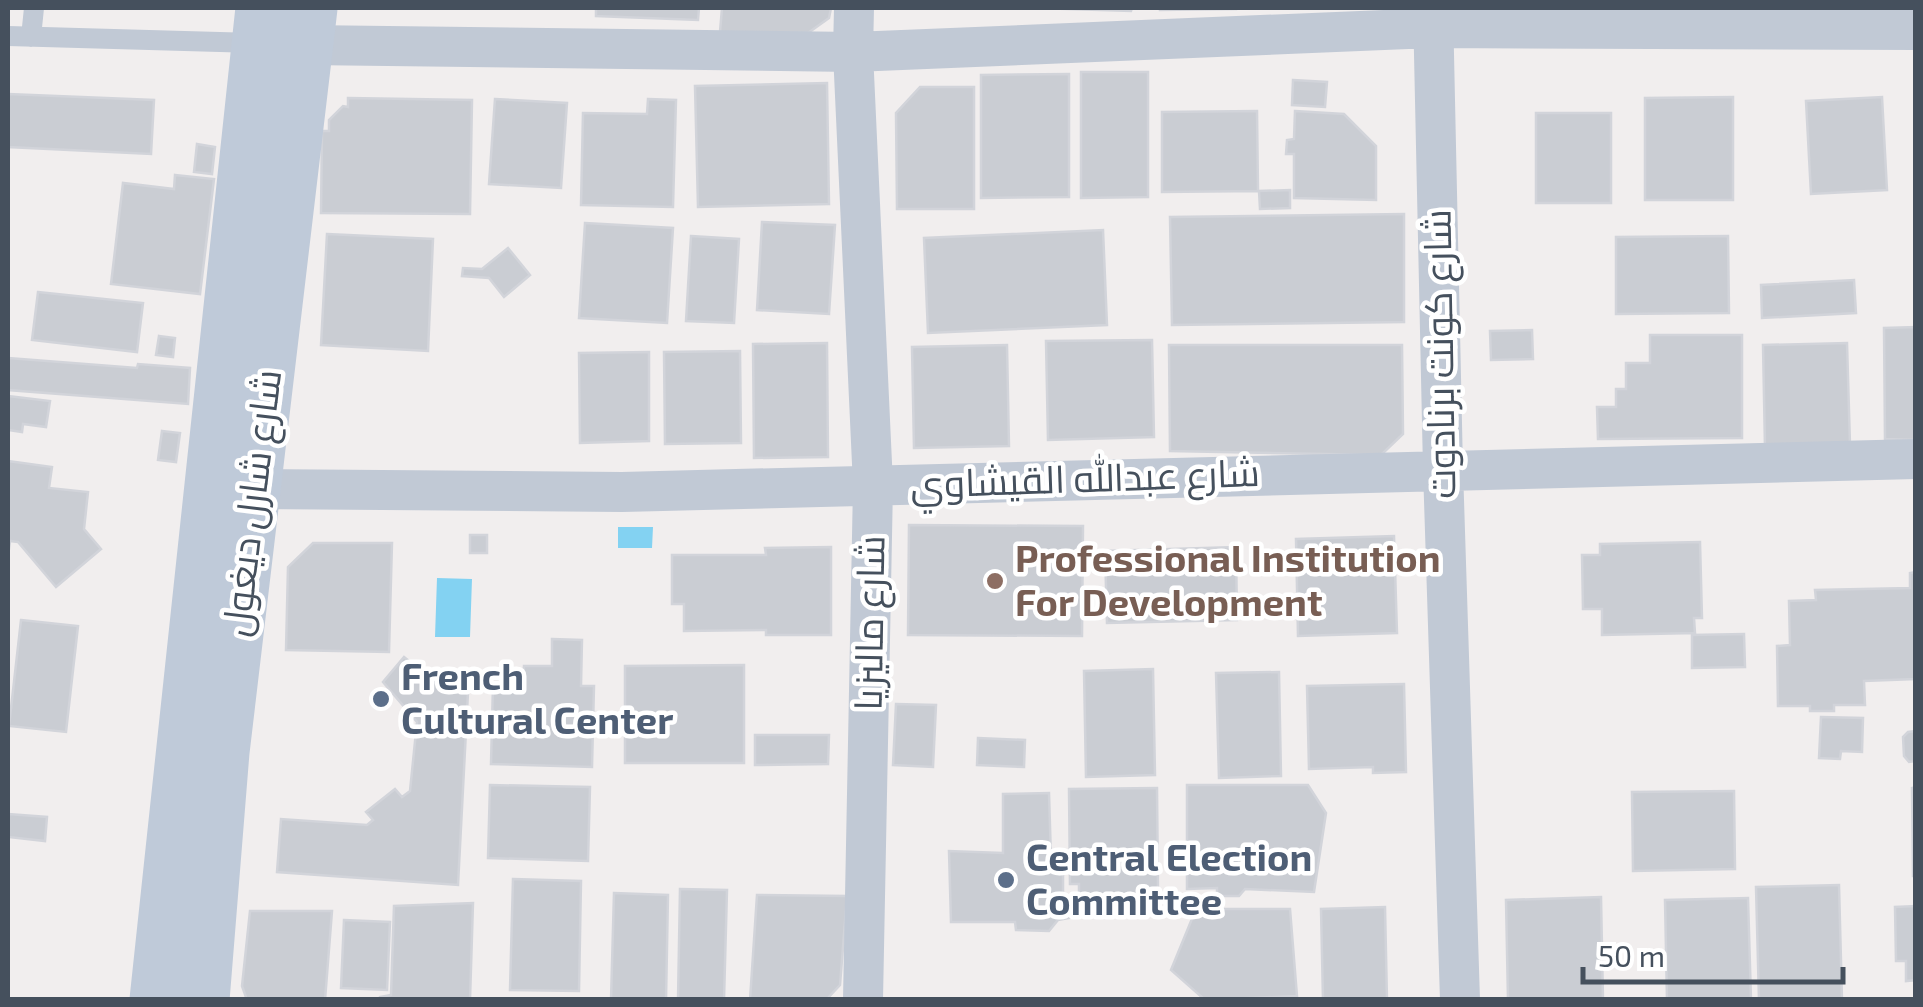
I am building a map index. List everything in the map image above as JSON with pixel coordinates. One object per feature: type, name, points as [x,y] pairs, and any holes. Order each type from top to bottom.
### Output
[{"type":"main road","name":"شارع شارل ديغول","points":[[202,1000],[222,752],[254,489],[284,32]]},
{"type":"main road","name":"شارع شارل ديغول","points":[[157,1000],[284,32]]},
{"type":"street","name":"شارع ماليزيا","points":[[854,8],[872,485],[863,1000]]},
{"type":"street","points":[[284,32],[854,52],[1433,18],[1916,30]]},
{"type":"street","name":"شارع كونت برنادوت","points":[[1433,18],[1460,1000]]},
{"type":"street","name":"شارع عبدالله القيشاوي","points":[[254,489],[622,492],[1916,459]]},
{"type":"lane","points":[[31,37],[34,8]]},
{"type":"lane","points":[[8,36],[284,32]]},
{"type":"water","points":[[618,527],[653,527],[652,548],[618,548]]},
{"type":"water","points":[[437,578],[472,579],[470,637],[435,637]]},
{"type":"building","points":[[596,8],[699,8],[698,20],[596,16]]},
{"type":"building","points":[[722,8],[831,8],[829,18],[808,33],[720,32]]},
{"type":"building","points":[[1036,8],[1132,8],[1131,11]]},
{"type":"building","points":[[1236,8],[1236,9],[1160,10]]},
{"type":"building","points":[[1081,72],[1148,72],[1148,197],[1081,198]]},
{"type":"building","points":[[1069,74],[1069,197],[981,198],[981,75]]},
{"type":"building","points":[[1293,80],[1327,82],[1325,107],[1292,105]]},
{"type":"building","points":[[827,83],[829,204],[698,207],[695,86]]},
{"type":"building","points":[[920,87],[974,87],[974,209],[897,209],[896,113]]},
{"type":"building","points":[[8,94],[154,100],[151,154],[8,147]]},
{"type":"building","points":[[1733,97],[1733,200],[1645,200],[1645,98]]},
{"type":"building","points":[[1882,97],[1887,190],[1811,194],[1806,101]]},
{"type":"building","points":[[348,98],[472,100],[470,214],[321,213],[322,131],[329,131],[329,120],[343,106],[348,107]]},
{"type":"building","points":[[495,99],[567,103],[561,188],[489,184]]},
{"type":"building","points":[[648,99],[676,100],[673,207],[581,205],[583,113],[647,114]]},
{"type":"building","points":[[1257,111],[1258,191],[1162,192],[1162,112]]},
{"type":"building","points":[[1295,111],[1344,114],[1376,146],[1376,200],[1294,198],[1294,154],[1286,154],[1287,140],[1294,139]]},
{"type":"building","points":[[1536,113],[1611,113],[1611,203],[1536,203]]},
{"type":"building","points":[[197,144],[215,147],[212,174],[194,172]]},
{"type":"building","points":[[175,175],[214,179],[200,294],[111,284],[123,183],[174,189]]},
{"type":"building","points":[[1290,190],[1290,208],[1260,209],[1259,191]]},
{"type":"building","points":[[1404,214],[1404,322],[1172,325],[1170,217]]},
{"type":"building","points":[[762,222],[835,225],[829,314],[757,310]]},
{"type":"building","points":[[585,223],[673,228],[667,323],[579,318]]},
{"type":"building","points":[[1103,230],[1107,325],[928,333],[924,238]]},
{"type":"building","points":[[327,234],[433,239],[428,351],[321,345]]},
{"type":"building","points":[[691,236],[739,239],[734,323],[686,321]]},
{"type":"building","points":[[1728,236],[1729,313],[1616,314],[1616,237]]},
{"type":"building","points":[[508,248],[530,275],[504,297],[489,278],[462,276],[463,268],[482,269]]},
{"type":"building","points":[[1854,280],[1856,313],[1762,318],[1761,285]]},
{"type":"building","points":[[38,292],[143,303],[137,352],[32,340]]},
{"type":"building","points":[[1916,327],[1916,440],[1885,439],[1884,328]]},
{"type":"building","points":[[1532,330],[1533,359],[1491,360],[1490,331]]},
{"type":"building","points":[[1650,335],[1742,335],[1742,438],[1598,439],[1597,407],[1616,407],[1616,389],[1626,389],[1626,363],[1650,363]]},
{"type":"building","points":[[159,336],[175,338],[173,357],[156,355]]},
{"type":"building","points":[[1152,340],[1154,437],[1048,440],[1046,341]]},
{"type":"building","points":[[827,343],[828,457],[754,458],[753,344]]},
{"type":"building","points":[[1847,343],[1850,445],[1765,448],[1763,345]]},
{"type":"building","points":[[1007,345],[1009,446],[914,448],[912,347]]},
{"type":"building","points":[[1169,345],[1402,345],[1403,434],[1381,455],[1170,451]]},
{"type":"building","points":[[740,351],[741,443],[665,444],[664,352]]},
{"type":"building","points":[[649,352],[649,441],[580,443],[579,353]]},
{"type":"building","points":[[8,358],[190,368],[188,404],[8,390]]},
{"type":"building","points":[[8,396],[50,401],[46,427],[23,424],[22,432],[8,430]]},
{"type":"building","points":[[162,431],[180,433],[176,462],[158,460]]},
{"type":"building","points":[[8,461],[52,467],[49,488],[88,492],[84,529],[101,549],[56,587],[18,542],[10,541],[8,556]]},
{"type":"building","name":"Professional Institution For Development","points":[[909,525],[1083,526],[1082,636],[908,635]]},
{"type":"building","points":[[470,535],[487,535],[487,553],[470,553]]},
{"type":"building","points":[[1394,536],[1397,633],[1298,636],[1296,539]]},
{"type":"building","points":[[1700,542],[1702,618],[1694,618],[1695,633],[1602,635],[1602,609],[1583,609],[1582,555],[1600,555],[1600,544]]},
{"type":"building","points":[[313,543],[392,543],[389,652],[286,650],[288,567]]},
{"type":"building","points":[[831,547],[831,635],[766,635],[766,630],[684,631],[684,604],[672,604],[672,555],[766,555],[765,548]]},
{"type":"building","points":[[1236,547],[1237,620],[1107,623],[1105,551]]},
{"type":"building","points":[[1916,572],[1915,679],[1864,681],[1865,705],[1834,705],[1834,711],[1778,706],[1777,646],[1790,645],[1789,601],[1816,600],[1815,590],[1910,588],[1910,573]]},
{"type":"building","points":[[21,620],[78,626],[66,732],[9,726]]},
{"type":"building","points":[[1744,634],[1745,667],[1692,668],[1692,635]]},
{"type":"building","points":[[552,639],[582,640],[581,686],[594,686],[592,767],[491,764],[493,684],[523,685],[524,666],[552,666]]},
{"type":"building","points":[[404,657],[419,669],[469,673],[458,885],[277,872],[281,819],[367,825],[373,820],[366,812],[395,789],[402,797],[410,791],[417,722],[383,682]]},
{"type":"building","points":[[744,665],[744,763],[625,763],[625,666]]},
{"type":"building","points":[[1153,669],[1155,775],[1086,777],[1084,671]]},
{"type":"building","points":[[1279,672],[1281,776],[1219,778],[1216,673]]},
{"type":"building","points":[[1404,684],[1406,772],[1373,773],[1373,767],[1309,769],[1307,686]]},
{"type":"building","points":[[896,704],[936,705],[933,767],[893,765]]},
{"type":"building","points":[[1821,717],[1863,718],[1862,752],[1841,751],[1840,759],[1819,758]]},
{"type":"building","points":[[1916,731],[1916,761],[1909,762],[1904,756],[1903,737]]},
{"type":"building","points":[[755,735],[829,735],[828,764],[755,765]]},
{"type":"building","points":[[978,738],[1025,740],[1024,767],[977,765]]},
{"type":"building","points":[[490,785],[590,787],[588,861],[488,858]]},
{"type":"building","points":[[1187,785],[1308,785],[1326,813],[1314,892],[1245,889],[1239,896],[1217,896],[1217,888],[1187,889]]},
{"type":"building","points":[[1916,787],[1916,876],[1913,876],[1912,788]]},
{"type":"building","points":[[1157,788],[1158,889],[1151,890],[1152,911],[1079,912],[1079,884],[1070,884],[1069,789]]},
{"type":"building","points":[[1734,791],[1735,869],[1633,871],[1632,792]]},
{"type":"building","name":"Central Election Committee","points":[[1049,793],[1051,859],[1063,860],[1063,900],[1072,904],[1074,917],[1058,920],[1049,931],[1016,930],[1015,922],[951,922],[949,851],[1003,853],[1003,794]]},
{"type":"building","points":[[8,814],[47,817],[45,841],[8,837]]},
{"type":"building","points":[[513,879],[581,881],[579,991],[510,990]]},
{"type":"building","points":[[1839,885],[1842,1000],[1759,1000],[1756,887]]},
{"type":"building","points":[[680,889],[727,890],[724,1000],[678,1000]]},
{"type":"building","points":[[614,893],[668,895],[666,1000],[611,1000]]},
{"type":"building","points":[[757,895],[847,896],[840,985],[826,1000],[750,1000]]},
{"type":"building","points":[[1601,897],[1603,1000],[1508,1000],[1506,900]]},
{"type":"building","points":[[1748,898],[1751,1000],[1667,1000],[1665,900]]},
{"type":"building","points":[[473,903],[470,1000],[380,1000],[391,995],[394,906]]},
{"type":"building","points":[[1916,906],[1916,980],[1906,981],[1906,961],[1896,961],[1895,907]]},
{"type":"building","points":[[1385,907],[1387,1000],[1323,1000],[1321,909]]},
{"type":"building","points":[[1196,909],[1290,909],[1297,996],[1205,1000],[1171,970]]},
{"type":"building","points":[[250,911],[332,911],[325,1000],[247,1000],[242,986]]},
{"type":"building","points":[[344,920],[390,922],[387,990],[341,988]]},
{"type":"place","name":"Professional Institution For Development","points":[[995,581]]},
{"type":"place","name":"French Cultural Center","points":[[381,699]]},
{"type":"place","name":"Central Election Committee","points":[[1006,880]]}]
